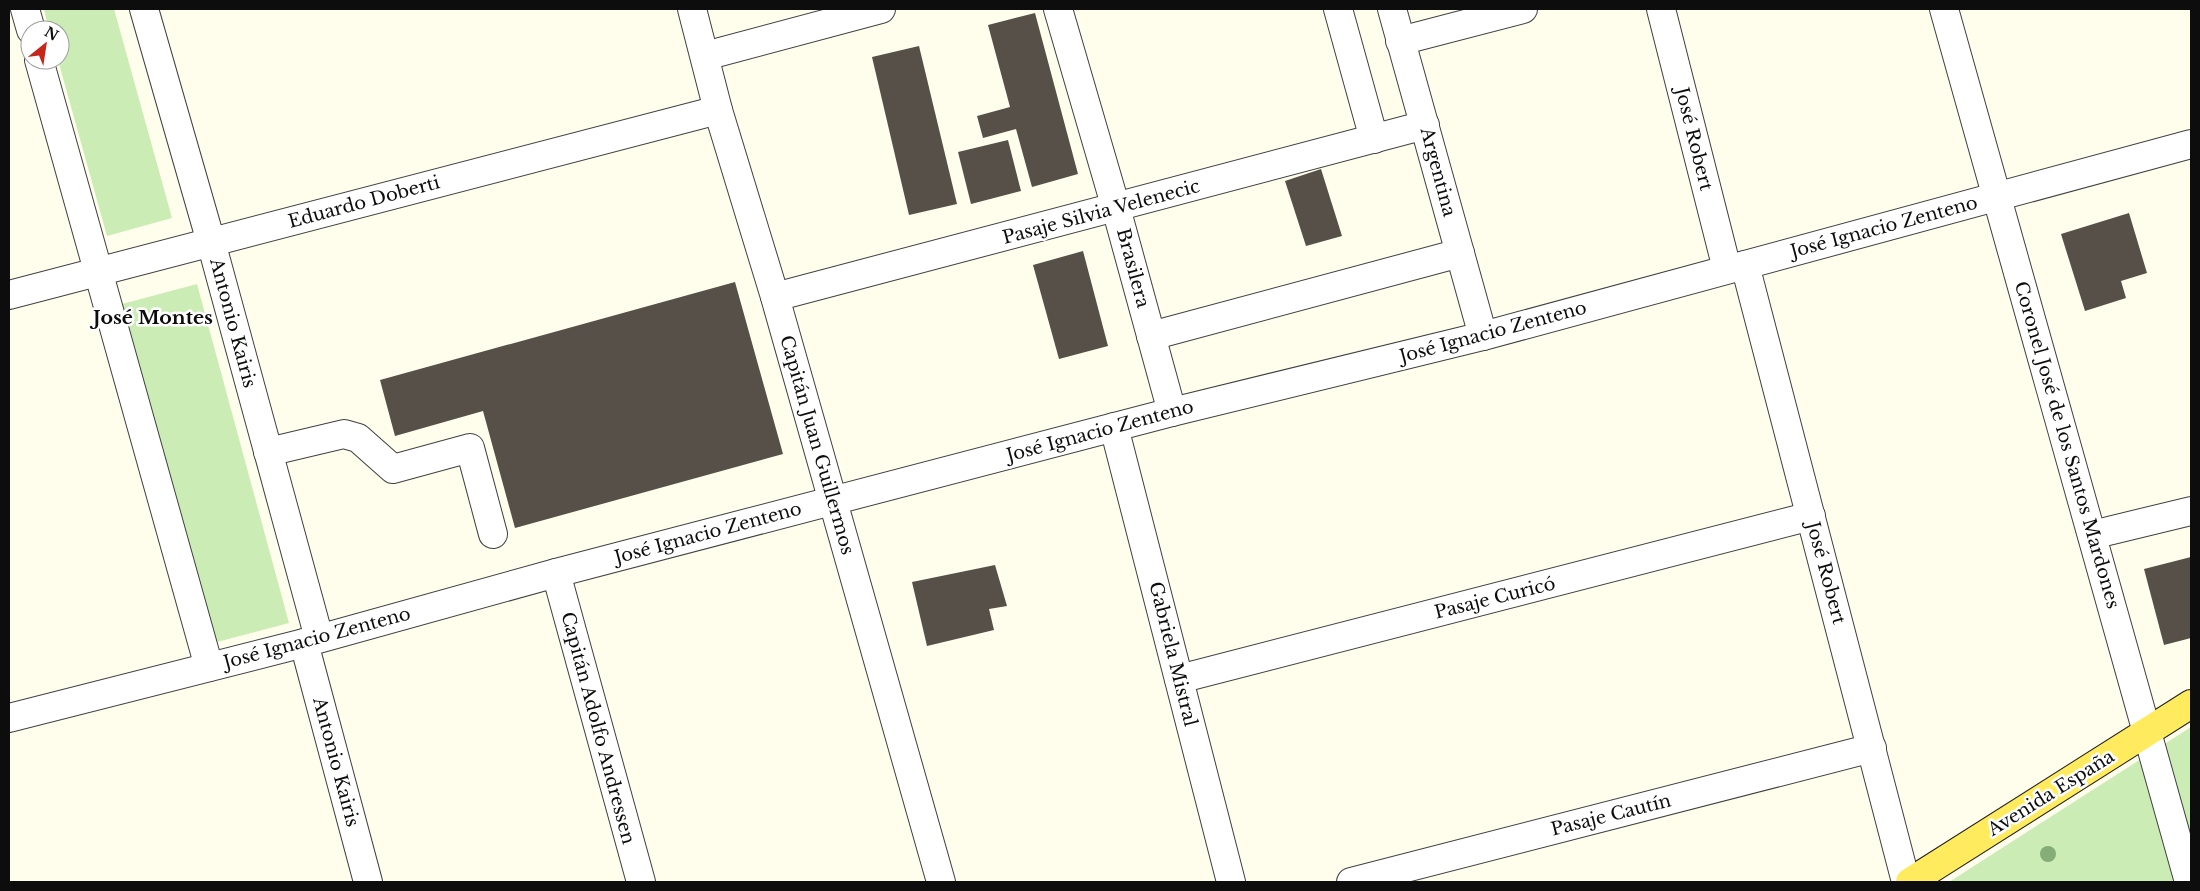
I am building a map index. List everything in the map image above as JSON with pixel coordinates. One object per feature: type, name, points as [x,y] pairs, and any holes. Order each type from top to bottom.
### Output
[{"type":"main road","name":"Avenida España","points":[[1910,882],[2191,704]]},
{"type":"street","name":"Antonio Kairis","points":[[144,9],[211,242],[268,452],[368,882]]},
{"type":"street","name":"Capitán Juan Guillermos","points":[[692,9],[718,110],[776,297],[941,882]]},
{"type":"street","points":[[705,56],[881,9]]},
{"type":"street","name":"Brasilera","points":[[1058,9],[1116,208],[1172,412]]},
{"type":"street","points":[[1338,9],[1374,139]]},
{"type":"street","name":"Argentina","points":[[1392,9],[1426,125],[1483,336]]},
{"type":"street","points":[[1400,41],[1522,9]]},
{"type":"street","name":"José Robert","points":[[1661,9],[1811,516],[1906,882]]},
{"type":"street","name":"Coronel José de los Santos Mardones","points":[[1944,9],[2189,882]]},
{"type":"street","points":[[42,70],[209,667]]},
{"type":"street","name":"Eduardo Doberti","points":[[9,295],[718,110]]},
{"type":"street","name":"Pasaje Silvia Velenecic","points":[[776,297],[1426,125]]},
{"type":"street","name":"José Ignacio Zenteno","points":[[9,718],[312,640],[556,573],[1114,427],[1483,336],[1997,195],[2191,144]]},
{"type":"street","points":[[1151,336],[1460,253]]},
{"type":"street","name":"Gabriela Mistral","points":[[1114,427],[1231,882]]},
{"type":"street","points":[[268,452],[344,434],[358,438],[393,469],[470,448],[493,534]]},
{"type":"street","points":[[2092,535],[2191,511]]},
{"type":"street","name":"Pasaje Curicó","points":[[1179,679],[1811,516]]},
{"type":"street","name":"Capitán Adolfo Andressen","points":[[556,573],[641,882]]},
{"type":"street","name":"Pasaje Cautín","points":[[1351,882],[1872,748]]},
{"type":"green space","points":[[44,9],[114,9],[172,218],[107,236],[61,70],[70,70],[70,20],[47,20]]},
{"type":"green space","points":[[197,284],[289,623],[213,643],[122,304]]},
{"type":"green space","points":[[2191,727],[2190,882],[1949,882]]},
{"type":"building","points":[[1035,13],[1078,174],[1032,187],[1016,129],[983,138],[977,116],[1010,107],[988,25]]},
{"type":"building","points":[[919,46],[957,204],[909,215],[872,57]]},
{"type":"building","points":[[1008,140],[1021,191],[971,204],[958,152]]},
{"type":"building","points":[[1321,169],[1342,236],[1306,246],[1285,181]]},
{"type":"building","points":[[2129,213],[2147,273],[2121,281],[2126,298],[2085,311],[2061,234]]},
{"type":"building","points":[[1083,251],[1108,346],[1059,359],[1033,265]]},
{"type":"building","points":[[735,282],[783,454],[515,528],[483,411],[395,436],[380,380]]},
{"type":"building","points":[[2191,557],[2191,638],[2164,645],[2144,569]]},
{"type":"building","points":[[995,565],[1007,606],[989,609],[994,630],[927,646],[912,582]]},
{"type":"district","name":"José Montes","points":[[153,317]]}]
